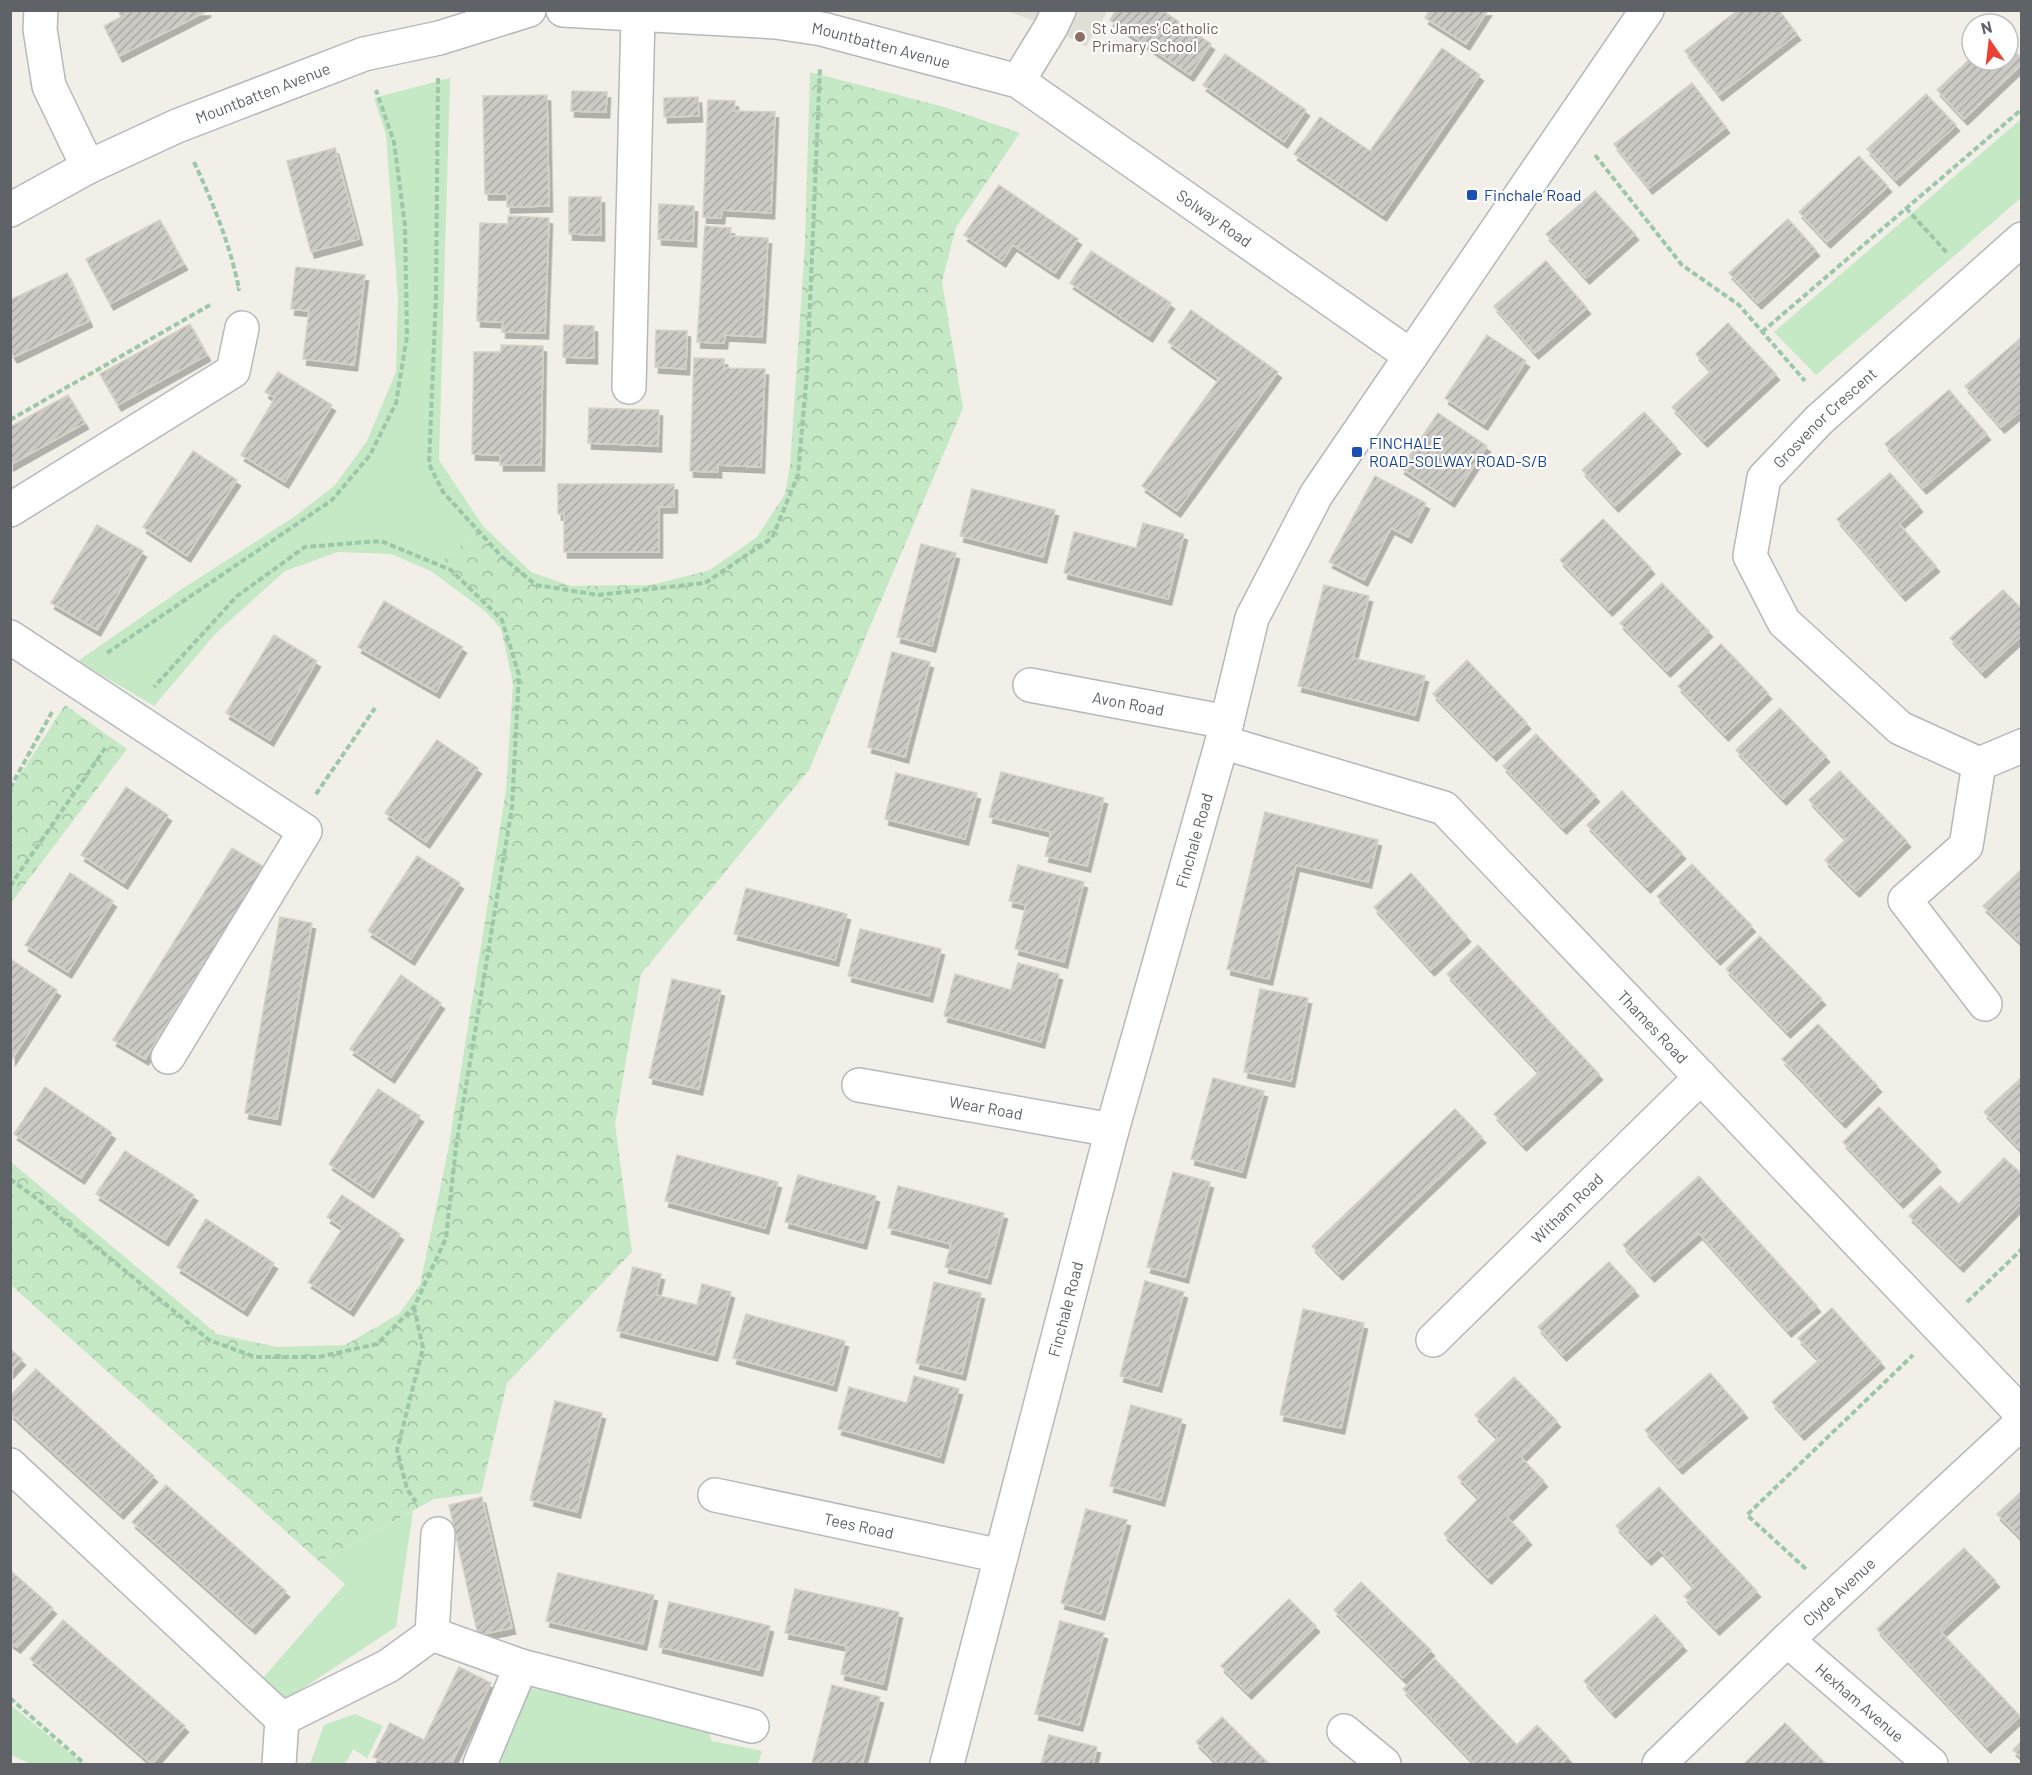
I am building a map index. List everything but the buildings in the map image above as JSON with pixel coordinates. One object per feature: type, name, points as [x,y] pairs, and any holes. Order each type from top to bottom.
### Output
[{"type":"street","points":[[41,10],[40,29],[49,86],[88,167]]},
{"type":"street","name":"Mountbatten Avenue","points":[[10,210],[88,167],[177,126],[363,54],[439,38],[529,10]]},
{"type":"street","name":"Mountbatten Avenue","points":[[563,10],[776,22],[822,29],[1018,81]]},
{"type":"street","points":[[1018,81],[1059,10]]},
{"type":"street","name":"Finchale Road","points":[[947,1764],[1112,1130],[1224,732],[1252,618],[1316,495],[1647,10]]},
{"type":"street","points":[[628,387],[638,15]]},
{"type":"street","name":"Solway Road","points":[[1018,81],[1411,356]]},
{"type":"street","name":"Grosvenor Crescent","points":[[1979,764],[1900,728],[1784,622],[1749,556],[1764,478],[1831,410],[2022,239]]},
{"type":"street","points":[[10,510],[233,371],[242,328]]},
{"type":"street","points":[[10,637],[300,828],[168,1057]]},
{"type":"street","name":"Avon Road","points":[[1030,685],[1224,732]]},
{"type":"street","name":"Thames Road","points":[[1224,732],[1444,808],[2022,1414]]},
{"type":"street","points":[[1985,1004],[1905,900],[1966,846],[1979,764],[2022,746]]},
{"type":"street","name":"Witham Road","points":[[1433,1340],[1701,1077]]},
{"type":"street","name":"Wear Road","points":[[859,1085],[1112,1130]]},
{"type":"street","name":"Clyde Avenue","points":[[1659,1764],[1787,1640],[2022,1422]]},
{"type":"street","points":[[10,1465],[282,1719]]},
{"type":"street","name":"Tees Road","points":[[715,1495],[1001,1556]]},
{"type":"street","points":[[432,1634],[438,1534]]},
{"type":"street","points":[[282,1719],[388,1666],[432,1634]]},
{"type":"street","points":[[432,1634],[521,1666],[752,1726]]},
{"type":"street","name":"Hexham Avenue","points":[[1787,1640],[1932,1764]]},
{"type":"street","points":[[480,1764],[521,1666]]},
{"type":"street","points":[[279,1764],[282,1719]]},
{"type":"street","points":[[1344,1731],[1384,1764]]},
{"type":"path","points":[[10,788],[72,677],[332,500],[370,454],[396,403],[407,336],[405,226],[394,142],[363,54]]},
{"type":"path","points":[[1762,332],[2022,109]]},
{"type":"path","points":[[1570,124],[1682,265],[1739,305],[1831,410]]},
{"type":"path","points":[[177,126],[209,195],[234,262],[239,288],[228,294]]},
{"type":"path","points":[[1906,208],[1973,282]]},
{"type":"path","points":[[10,420],[218,300]]},
{"type":"path","points":[[10,886],[128,714],[237,596],[305,547],[381,541],[451,570],[502,620],[519,675],[512,807],[456,1147],[446,1238],[414,1306],[377,1344],[319,1357],[255,1357],[209,1340],[44,1204],[10,1179]]},
{"type":"path","points":[[300,828],[375,708]]},
{"type":"path","points":[[1835,1596],[1747,1515],[2022,1249]]},
{"type":"path","points":[[414,1306],[423,1348],[397,1449],[407,1489],[438,1534]]},
{"type":"path","points":[[10,1698],[85,1764]]},
{"type":"shaded area","name":"St James' Catholic Primary School","points":[[1007,11],[1108,11],[1086,47],[1051,27]]},
{"type":"green space","points":[[810,72],[944,107],[1020,133],[956,227],[942,282],[963,408],[809,770],[641,974],[615,1124],[632,1252],[507,1383],[481,1493],[434,1499],[320,1562],[11,1285],[11,1162],[217,1334],[277,1347],[345,1345],[399,1314],[420,1285],[448,1151],[506,790],[513,683],[501,629],[486,612],[431,571],[483,526],[531,572],[571,586],[651,585],[710,570],[757,537],[785,494],[790,467],[805,244]]},
{"type":"green space","points":[[450,78],[439,460],[483,526],[431,571],[391,554],[338,552],[285,571],[216,633],[154,706],[78,661],[182,589],[297,515],[335,485],[367,441],[396,372],[398,298],[386,135],[374,98]]},
{"type":"green space","points":[[2021,119],[2021,198],[1816,375],[1774,332]]},
{"type":"green space","points":[[65,705],[127,749],[11,903],[11,789]]},
{"type":"green space","points":[[413,1511],[396,1627],[285,1700],[262,1679],[345,1584],[320,1562]]},
{"type":"green space","points":[[526,1687],[706,1723],[712,1741],[762,1751],[758,1764],[494,1764]]},
{"type":"green space","points":[[11,1705],[83,1764],[31,1764],[11,1755]]},
{"type":"green space","points":[[355,1714],[383,1726],[367,1758],[353,1749],[345,1764],[310,1764],[324,1725]]},
{"type":"place","name":"St James' Catholic Primary School","points":[[1080,37]]},
{"type":"place","name":"Finchale Road","points":[[1472,195]]},
{"type":"place","name":"FINCHALE ROAD-SOLWAY ROAD-S/B","points":[[1357,452]]}]
